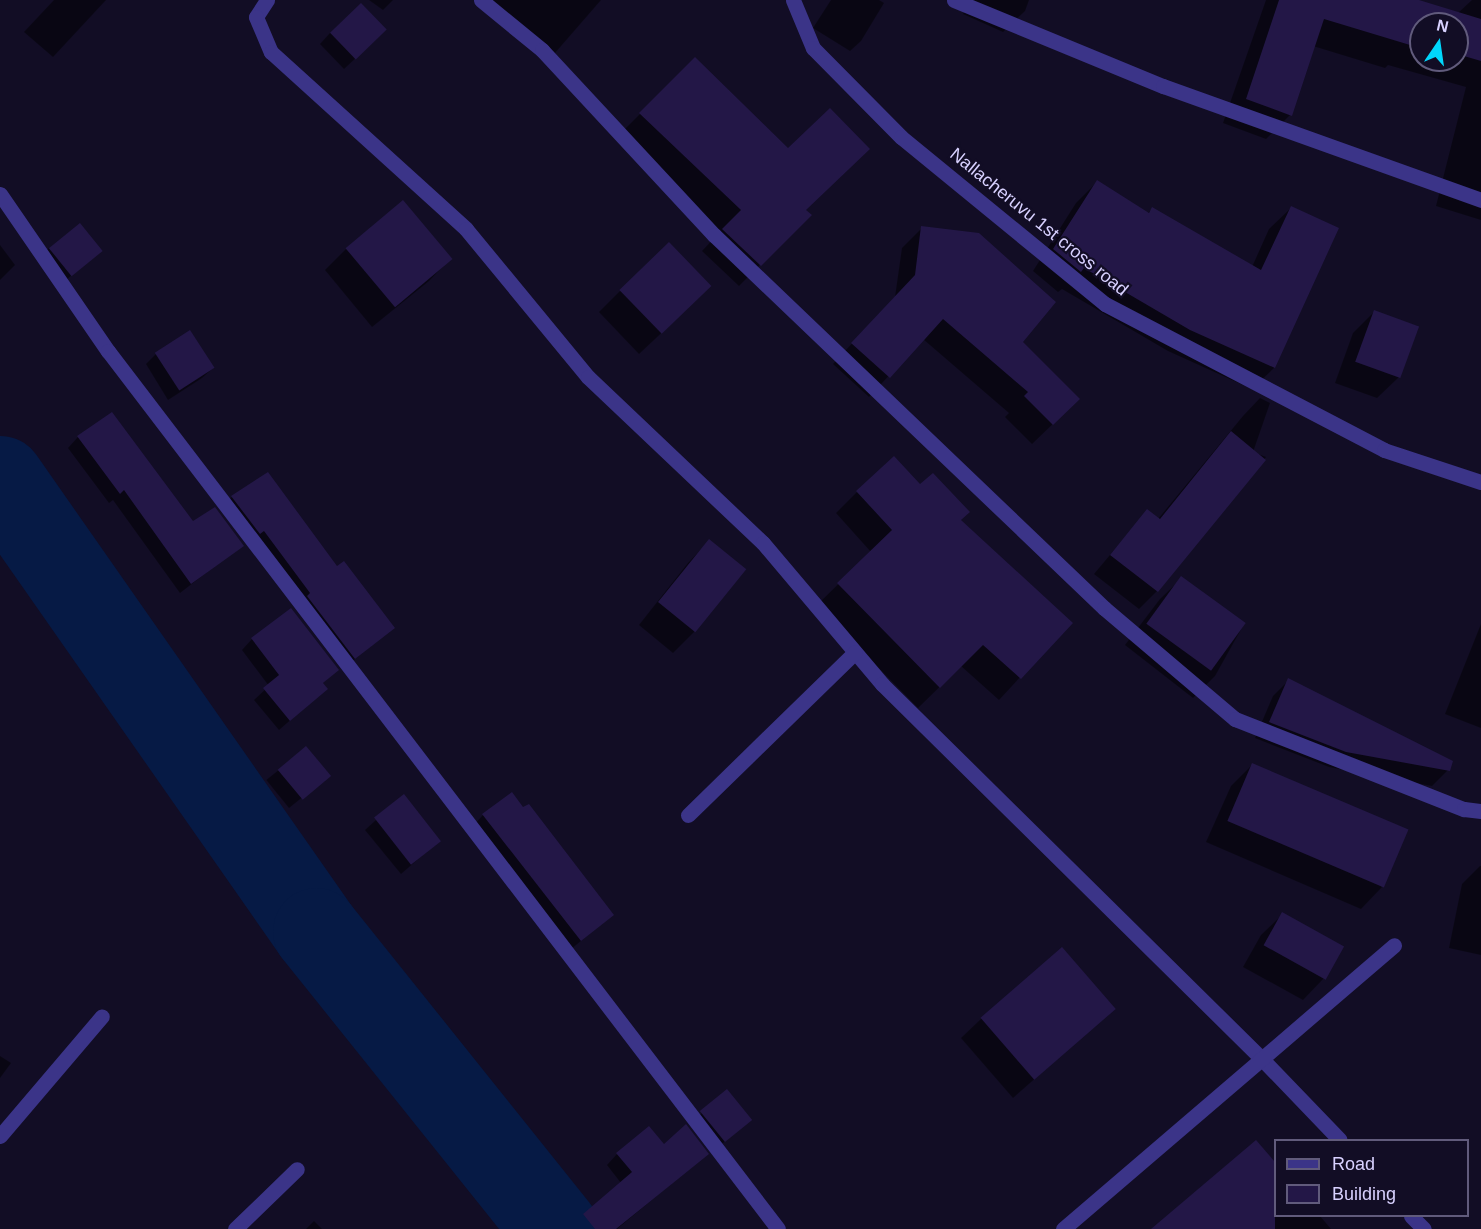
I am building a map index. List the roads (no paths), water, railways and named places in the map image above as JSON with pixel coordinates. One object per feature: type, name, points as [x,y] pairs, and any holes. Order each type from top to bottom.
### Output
[{"type":"street","points":[[267,0],[256,17],[271,52],[466,229],[588,376],[763,543],[882,684],[1262,1059],[1339,1139]]},
{"type":"street","points":[[481,0],[542,50],[714,235],[1095,600],[1235,719],[1464,809],[1481,812]]},
{"type":"street","name":"Nallacheruvu 1st cross road","points":[[793,0],[813,48],[902,137],[1105,304],[1384,450],[1481,482]]},
{"type":"street","points":[[954,0],[1164,86],[1481,200]]},
{"type":"street","points":[[0,194],[108,351],[778,1229]]},
{"type":"street","points":[[688,815],[855,652]]},
{"type":"street","points":[[1063,1229],[1394,945]]},
{"type":"street","points":[[0,1136],[102,1016]]},
{"type":"street","points":[[235,1229],[297,1169]]},
{"type":"street","points":[[1414,1217],[1424,1229]]},
{"type":"waterway","points":[[0,479],[316,931],[555,1229]]}]
